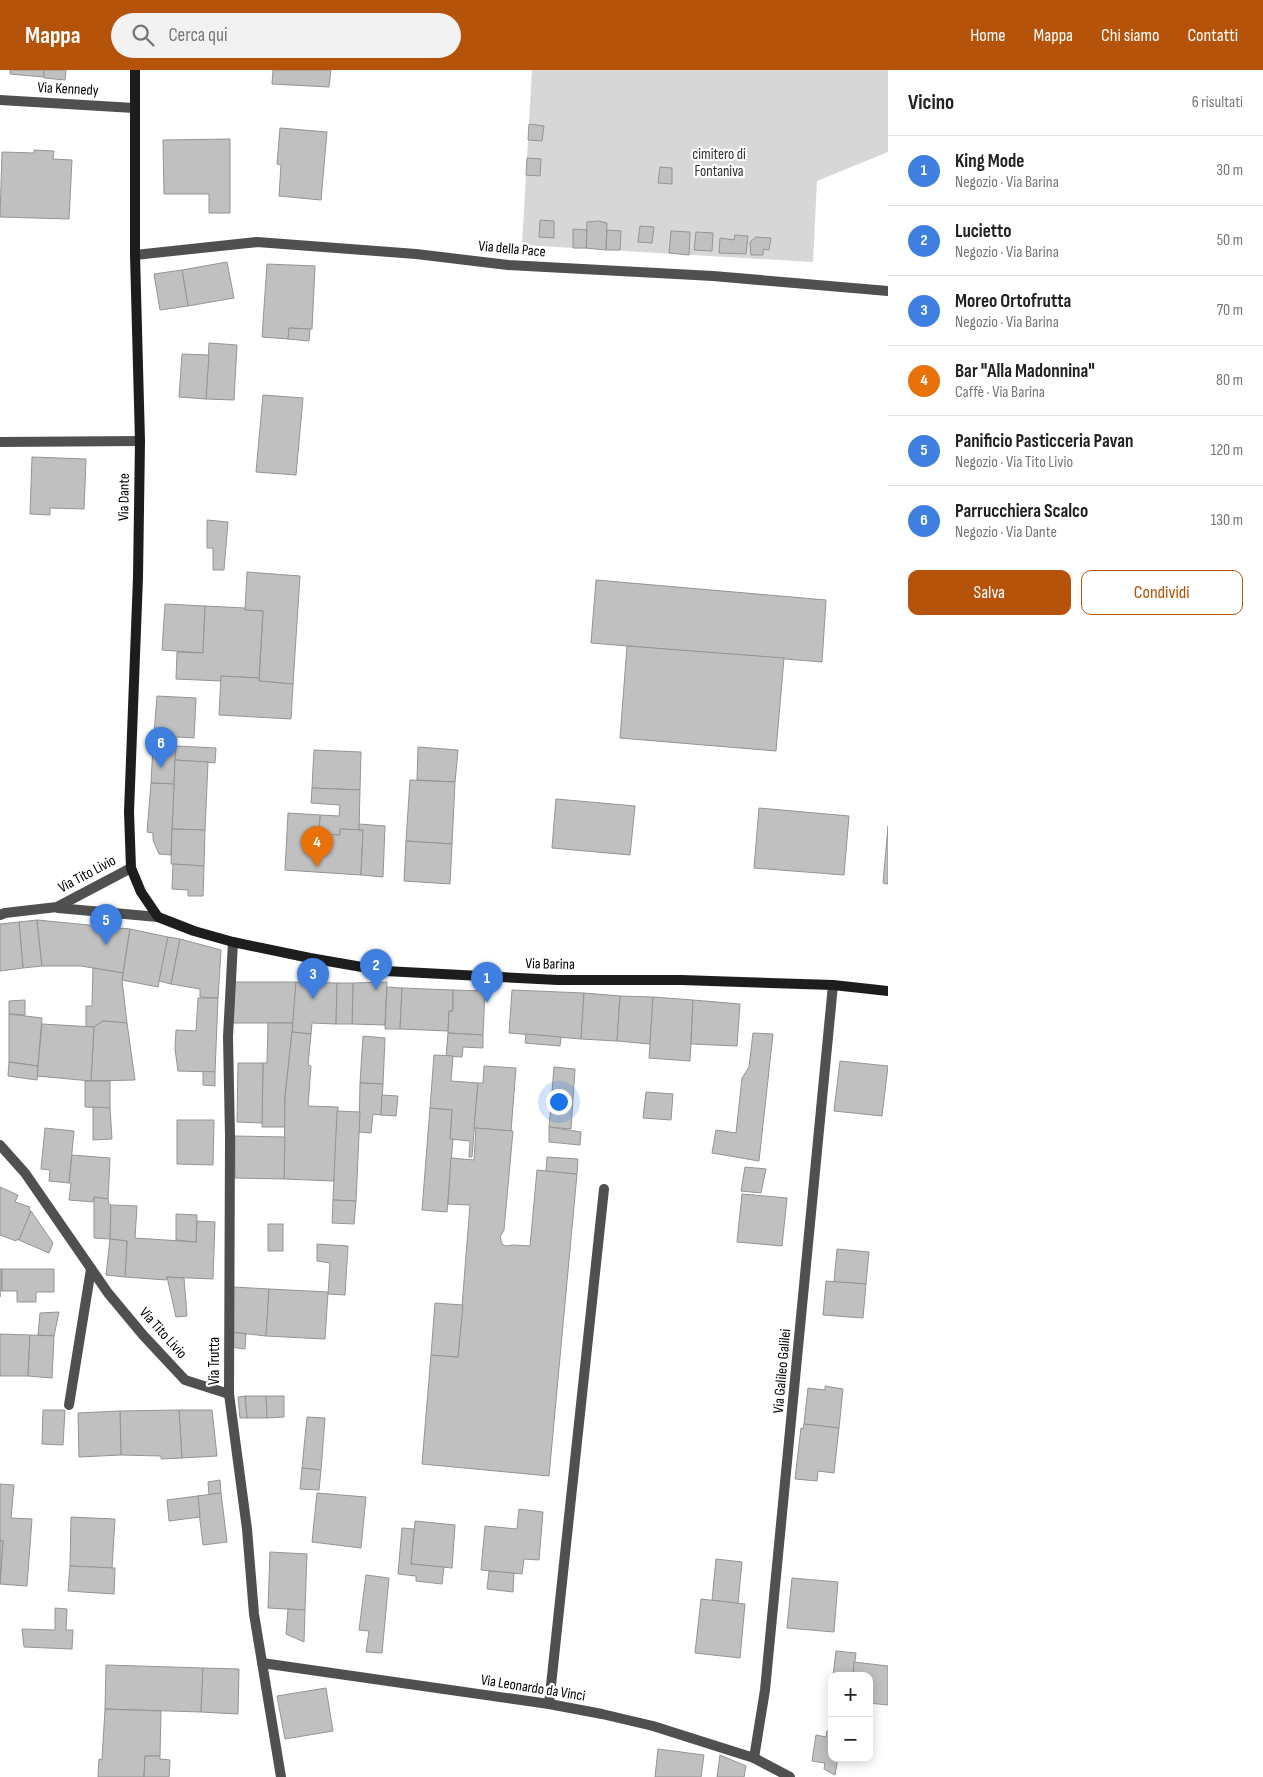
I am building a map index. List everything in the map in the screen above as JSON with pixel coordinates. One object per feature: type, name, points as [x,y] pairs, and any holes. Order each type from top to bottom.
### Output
[{"type":"main road","name":"Via Dante","points":[[135,70],[135,255],[140,441],[138,577],[129,812],[131,868],[141,892],[158,917]]},
{"type":"main road","name":"Via Barina","points":[[158,917],[194,931],[233,942],[384,971],[558,980],[681,980],[833,985],[888,991]]},
{"type":"street","name":"Via Kennedy","points":[[0,100],[134,108]]},
{"type":"street","name":"Via della Pace","points":[[135,255],[257,242],[416,254],[508,265],[714,276],[888,291]]},
{"type":"street","points":[[0,442],[140,441]]},
{"type":"street","name":"Via Tito Livio","points":[[57,908],[131,868]]},
{"type":"street","name":"Via Tito Livio","points":[[0,915],[57,908],[158,917]]},
{"type":"street","name":"Via Trutta","points":[[233,942],[228,1037],[230,1136],[229,1394],[247,1529],[254,1614],[281,1777]]},
{"type":"street","name":"Via Galileo Galilei","points":[[754,1758],[766,1690],[833,985]]},
{"type":"street","name":"Via Tito Livio","points":[[0,1145],[25,1173],[108,1294],[185,1380],[229,1394]]},
{"type":"street","points":[[549,1704],[604,1189]]},
{"type":"street","points":[[69,1405],[91,1269]]},
{"type":"street","name":"Via Leonardo da Vinci","points":[[262,1663],[549,1704],[602,1714],[653,1726],[754,1758],[790,1777]]},
{"type":"green space","name":"cimitero di Fontaniva","points":[[532,70],[888,70],[888,152],[817,181],[813,262],[522,245]]},
{"type":"building","points":[[10,70],[44,70],[44,77],[10,74]]},
{"type":"building","points":[[44,70],[66,70],[65,80],[44,78]]},
{"type":"building","points":[[273,70],[331,70],[329,87],[272,84]]},
{"type":"building","points":[[529,124],[544,126],[542,141],[528,140]]},
{"type":"building","points":[[280,128],[327,132],[321,200],[279,196],[281,165],[277,164]]},
{"type":"building","points":[[230,139],[230,213],[209,213],[209,194],[164,194],[163,140]]},
{"type":"building","points":[[34,150],[54,151],[53,159],[72,160],[69,219],[0,217],[2,152],[34,153]]},
{"type":"building","points":[[527,158],[541,159],[540,176],[526,175]]},
{"type":"building","points":[[660,167],[672,168],[672,184],[658,183]]},
{"type":"building","points":[[540,220],[554,221],[554,238],[539,237]]},
{"type":"building","points":[[598,221],[607,223],[606,250],[586,248],[587,222]]},
{"type":"building","points":[[640,226],[654,227],[652,243],[638,242]]},
{"type":"building","points":[[573,229],[587,230],[586,248],[573,248]]},
{"type":"building","points":[[607,230],[621,231],[620,250],[606,250]]},
{"type":"building","points":[[671,231],[690,232],[689,255],[669,253]]},
{"type":"building","points":[[696,232],[713,233],[712,251],[694,250]]},
{"type":"building","points":[[735,235],[748,236],[746,254],[719,253],[720,238],[734,240]]},
{"type":"building","points":[[756,237],[771,238],[769,250],[763,249],[763,255],[751,255],[750,242]]},
{"type":"building","points":[[227,262],[234,298],[188,306],[182,270]]},
{"type":"building","points":[[267,264],[315,266],[312,329],[289,328],[288,339],[262,337]]},
{"type":"building","points":[[182,270],[188,306],[160,310],[154,274]]},
{"type":"building","points":[[289,328],[310,329],[309,341],[288,339]]},
{"type":"building","points":[[209,343],[237,345],[234,400],[206,399]]},
{"type":"building","points":[[182,354],[209,355],[206,399],[179,397]]},
{"type":"building","points":[[263,395],[303,398],[296,475],[256,472]]},
{"type":"building","points":[[32,457],[86,459],[84,509],[50,508],[50,515],[30,514]]},
{"type":"building","points":[[207,520],[228,522],[224,570],[213,570],[213,548],[207,548]]},
{"type":"building","points":[[247,572],[300,576],[293,684],[259,681],[263,611],[245,610]]},
{"type":"building","points":[[596,580],[826,600],[822,662],[591,643]]},
{"type":"building","points":[[165,604],[205,606],[203,653],[162,650]]},
{"type":"building","points":[[205,606],[263,611],[259,678],[221,676],[221,681],[176,679],[177,652],[203,653]]},
{"type":"building","points":[[627,646],[784,658],[776,751],[620,738]]},
{"type":"building","points":[[221,676],[259,678],[259,681],[293,684],[291,719],[219,715]]},
{"type":"building","points":[[157,696],[196,698],[194,738],[177,737],[176,747],[153,746]]},
{"type":"building","points":[[153,746],[176,747],[174,784],[151,783]]},
{"type":"building","points":[[176,746],[216,748],[215,763],[175,760]]},
{"type":"building","points":[[418,747],[458,750],[455,782],[417,780]]},
{"type":"building","points":[[314,750],[361,752],[360,790],[312,788]]},
{"type":"building","points":[[175,760],[208,762],[205,830],[172,829]]},
{"type":"building","points":[[410,780],[455,782],[452,844],[406,841]]},
{"type":"building","points":[[151,783],[174,784],[171,855],[159,854],[153,840],[153,833],[147,832]]},
{"type":"building","points":[[312,788],[360,790],[359,830],[340,829],[340,835],[319,834],[320,815],[339,816],[340,805],[311,803]]},
{"type":"building","points":[[556,799],[635,806],[630,855],[552,848]]},
{"type":"building","points":[[759,808],[849,816],[844,875],[754,868]]},
{"type":"building","points":[[288,813],[320,815],[319,834],[340,835],[340,829],[363,830],[361,875],[285,870]]},
{"type":"building","points":[[359,824],[385,826],[383,877],[361,875],[363,830],[359,830]]},
{"type":"building","points":[[888,826],[888,884],[883,883]]},
{"type":"building","points":[[172,829],[205,830],[204,866],[171,864]]},
{"type":"building","points":[[406,841],[452,844],[450,884],[404,881]]},
{"type":"building","points":[[173,864],[204,866],[203,896],[188,896],[188,890],[172,889]]},
{"type":"building","points":[[37,920],[42,966],[23,968],[19,922]]},
{"type":"building","points":[[37,920],[130,929],[123,973],[81,966],[42,966]]},
{"type":"building","points":[[19,922],[23,968],[0,971],[0,924]]},
{"type":"building","points":[[130,929],[168,937],[158,987],[122,980]]},
{"type":"building","points":[[168,937],[180,939],[171,984],[159,981]]},
{"type":"building","points":[[180,939],[221,950],[218,998],[200,997],[200,989],[171,984]]},
{"type":"building","points":[[93,968],[123,973],[122,980],[127,1023],[103,1021],[94,1027],[86,1027],[86,1006],[92,1006]]},
{"type":"building","points":[[235,982],[296,982],[293,1023],[233,1023]]},
{"type":"building","points":[[296,982],[337,983],[336,1024],[312,1023],[311,1034],[292,1032]]},
{"type":"building","points":[[387,982],[385,1025],[352,1024],[353,983]]},
{"type":"building","points":[[337,983],[353,983],[352,1024],[336,1024]]},
{"type":"building","points":[[387,987],[402,988],[400,1029],[385,1029]]},
{"type":"building","points":[[402,988],[453,990],[453,1011],[449,1011],[448,1031],[400,1029]]},
{"type":"building","points":[[453,990],[485,991],[483,1035],[448,1033],[449,1011],[453,1011]]},
{"type":"building","points":[[512,990],[584,993],[581,1039],[509,1033]]},
{"type":"building","points":[[584,993],[620,996],[617,1041],[581,1039]]},
{"type":"building","points":[[620,996],[653,997],[650,1044],[617,1041]]},
{"type":"building","points":[[653,997],[693,1000],[690,1061],[649,1058]]},
{"type":"building","points":[[198,998],[218,998],[215,1072],[178,1071],[175,1049],[176,1030],[196,1031]]},
{"type":"building","points":[[25,1000],[25,1015],[9,1014],[9,1001]]},
{"type":"building","points":[[693,1000],[740,1004],[737,1046],[691,1044]]},
{"type":"building","points":[[9,1014],[42,1018],[38,1066],[9,1062]]},
{"type":"building","points":[[103,1021],[127,1023],[135,1080],[91,1081],[94,1027]]},
{"type":"building","points":[[268,1023],[293,1023],[285,1097],[285,1127],[262,1127],[263,1063],[267,1063]]},
{"type":"building","points":[[42,1024],[94,1027],[91,1081],[37,1076]]},
{"type":"building","points":[[292,1032],[311,1034],[308,1065],[311,1066],[308,1106],[338,1107],[334,1181],[284,1179],[285,1097]]},
{"type":"building","points":[[448,1033],[483,1035],[483,1048],[463,1047],[462,1057],[446,1056]]},
{"type":"building","points":[[753,1033],[773,1034],[759,1161],[712,1153],[716,1130],[736,1133],[742,1078],[749,1067]]},
{"type":"building","points":[[526,1034],[561,1037],[560,1046],[525,1043]]},
{"type":"building","points":[[363,1036],[385,1038],[383,1084],[360,1083]]},
{"type":"building","points":[[434,1055],[453,1056],[451,1081],[478,1083],[472,1157],[469,1157],[470,1141],[450,1139],[452,1110],[430,1108]]},
{"type":"building","points":[[840,1061],[888,1066],[882,1116],[834,1111]]},
{"type":"building","points":[[9,1062],[38,1066],[37,1080],[8,1076]]},
{"type":"building","points":[[238,1063],[263,1063],[262,1123],[237,1122]]},
{"type":"building","points":[[484,1066],[516,1068],[511,1131],[474,1128],[478,1083],[483,1083]]},
{"type":"building","points":[[554,1067],[575,1069],[571,1129],[549,1127]]},
{"type":"building","points":[[203,1071],[215,1072],[215,1086],[203,1085]]},
{"type":"building","points":[[85,1081],[110,1081],[110,1108],[85,1107]]},
{"type":"building","points":[[360,1083],[383,1084],[381,1115],[373,1114],[371,1133],[359,1132]]},
{"type":"building","points":[[646,1092],[673,1094],[671,1120],[643,1118]]},
{"type":"building","points":[[382,1095],[398,1096],[396,1116],[381,1115]]},
{"type":"building","points":[[93,1107],[110,1108],[112,1139],[93,1140]]},
{"type":"building","points":[[430,1108],[452,1110],[450,1139],[453,1139],[447,1212],[422,1210]]},
{"type":"building","points":[[337,1111],[360,1112],[356,1201],[333,1200]]},
{"type":"building","points":[[177,1120],[214,1120],[213,1165],[177,1164]]},
{"type":"building","points":[[549,1127],[581,1132],[580,1145],[549,1142]]},
{"type":"building","points":[[45,1128],[74,1131],[69,1183],[49,1181],[50,1170],[41,1169]]},
{"type":"building","points":[[476,1128],[513,1131],[504,1230],[500,1237],[502,1244],[506,1246],[530,1246],[537,1170],[577,1174],[549,1476],[422,1464],[431,1355],[458,1357],[470,1205],[448,1204],[451,1158],[474,1160]]},
{"type":"building","points":[[235,1136],[285,1137],[284,1179],[235,1178]]},
{"type":"building","points":[[72,1155],[110,1158],[108,1199],[94,1197],[93,1202],[69,1200]]},
{"type":"building","points":[[547,1157],[578,1159],[577,1174],[546,1171]]},
{"type":"building","points":[[745,1167],[766,1169],[761,1193],[741,1191]]},
{"type":"building","points":[[0,1187],[18,1195],[15,1202],[30,1207],[29,1210],[31,1211],[19,1240],[17,1239],[16,1241],[0,1235]]},
{"type":"building","points":[[742,1194],[787,1198],[782,1246],[737,1242]]},
{"type":"building","points":[[94,1197],[108,1199],[111,1205],[110,1239],[94,1238]]},
{"type":"building","points":[[333,1200],[356,1201],[354,1224],[332,1223]]},
{"type":"building","points":[[111,1205],[137,1206],[135,1238],[196,1242],[197,1221],[215,1222],[213,1279],[167,1277],[166,1280],[125,1277],[127,1241],[110,1239]]},
{"type":"building","points":[[31,1211],[53,1243],[49,1253],[19,1240]]},
{"type":"building","points":[[176,1214],[197,1215],[196,1242],[176,1240]]},
{"type":"building","points":[[268,1224],[283,1224],[283,1251],[268,1251]]},
{"type":"building","points":[[110,1239],[127,1241],[125,1277],[106,1275]]},
{"type":"building","points":[[317,1244],[348,1246],[345,1295],[328,1294],[330,1263],[317,1261]]},
{"type":"building","points":[[837,1249],[869,1252],[866,1284],[834,1282]]},
{"type":"building","points":[[0,1269],[2,1269],[2,1291],[0,1291]]},
{"type":"building","points":[[2,1269],[54,1269],[54,1292],[36,1292],[36,1302],[17,1302],[17,1291],[2,1291]]},
{"type":"building","points":[[167,1277],[184,1278],[187,1316],[176,1317]]},
{"type":"building","points":[[826,1281],[866,1284],[863,1318],[823,1315]]},
{"type":"building","points":[[233,1287],[269,1289],[266,1336],[231,1332]]},
{"type":"building","points":[[269,1289],[328,1292],[325,1339],[266,1336]]},
{"type":"building","points":[[435,1303],[463,1305],[458,1357],[431,1355]]},
{"type":"building","points":[[59,1312],[54,1336],[38,1335],[40,1313]]},
{"type":"building","points":[[231,1332],[246,1334],[245,1349],[230,1347]]},
{"type":"building","points":[[0,1334],[30,1335],[28,1376],[0,1376]]},
{"type":"building","points":[[30,1335],[54,1336],[52,1378],[28,1376]]},
{"type":"building","points":[[825,1386],[843,1389],[839,1428],[804,1424],[808,1388],[825,1390]]},
{"type":"building","points":[[245,1396],[266,1396],[267,1418],[247,1418]]},
{"type":"building","points":[[245,1396],[247,1418],[240,1418],[238,1397]]},
{"type":"building","points":[[266,1396],[284,1396],[284,1417],[267,1418]]},
{"type":"building","points":[[43,1410],[65,1410],[63,1445],[42,1444]]},
{"type":"building","points":[[179,1410],[212,1410],[217,1456],[182,1458]]},
{"type":"building","points":[[179,1410],[182,1458],[161,1459],[161,1456],[121,1455],[120,1411]]},
{"type":"building","points":[[120,1411],[121,1455],[79,1457],[78,1413]]},
{"type":"building","points":[[307,1417],[325,1418],[321,1470],[302,1468]]},
{"type":"building","points":[[804,1424],[839,1428],[834,1473],[818,1471],[817,1481],[795,1479],[801,1428],[803,1429]]},
{"type":"building","points":[[302,1468],[321,1470],[319,1490],[300,1489]]},
{"type":"building","points":[[220,1480],[221,1493],[209,1495],[208,1482]]},
{"type":"building","points":[[0,1484],[14,1485],[11,1518],[32,1519],[27,1586],[0,1584],[3,1541],[0,1541]]},
{"type":"building","points":[[221,1493],[227,1542],[203,1545],[197,1496]]},
{"type":"building","points":[[317,1493],[366,1497],[361,1548],[312,1542]]},
{"type":"building","points":[[198,1496],[200,1517],[169,1521],[167,1500]]},
{"type":"building","points":[[519,1509],[543,1512],[539,1560],[524,1559],[522,1574],[481,1570],[485,1526],[517,1529]]},
{"type":"building","points":[[71,1517],[115,1519],[112,1568],[70,1566]]},
{"type":"building","points":[[415,1521],[455,1525],[452,1568],[411,1564]]},
{"type":"building","points":[[402,1528],[414,1529],[411,1564],[444,1567],[442,1584],[416,1581],[416,1576],[398,1574]]},
{"type":"building","points":[[0,1541],[3,1541],[0,1583]]},
{"type":"building","points":[[270,1552],[307,1554],[305,1610],[268,1608]]},
{"type":"building","points":[[716,1559],[742,1562],[738,1604],[712,1600]]},
{"type":"building","points":[[70,1566],[115,1568],[114,1594],[68,1591]]},
{"type":"building","points":[[489,1571],[514,1573],[513,1592],[487,1589]]},
{"type":"building","points":[[366,1575],[389,1578],[382,1653],[366,1652],[369,1631],[359,1630]]},
{"type":"building","points":[[792,1578],[838,1582],[834,1632],[787,1628]]},
{"type":"building","points":[[701,1599],[745,1604],[740,1658],[695,1653]]},
{"type":"building","points":[[55,1608],[67,1609],[66,1630],[73,1630],[72,1649],[24,1647],[22,1629],[55,1630]]},
{"type":"building","points":[[288,1609],[305,1610],[304,1642],[286,1634]]},
{"type":"building","points":[[836,1651],[856,1653],[854,1672],[833,1672]]},
{"type":"building","points":[[854,1662],[888,1666],[888,1705],[873,1703],[873,1672],[853,1672]]},
{"type":"building","points":[[106,1665],[203,1668],[201,1712],[105,1709]]},
{"type":"building","points":[[203,1668],[239,1669],[238,1714],[201,1712]]},
{"type":"building","points":[[326,1688],[333,1731],[285,1739],[277,1696]]},
{"type":"building","points":[[105,1709],[161,1711],[160,1756],[145,1756],[144,1777],[98,1777],[99,1759],[102,1760]]},
{"type":"building","points":[[828,1731],[828,1762],[837,1762],[835,1775],[824,1769],[825,1763],[812,1761],[816,1735],[826,1737]]},
{"type":"building","points":[[658,1749],[704,1755],[701,1777],[655,1777]]},
{"type":"building","points":[[720,1755],[746,1766],[744,1777],[717,1777]]},
{"type":"building","points":[[145,1756],[160,1756],[160,1759],[170,1760],[169,1777],[144,1777]]},
{"type":"place","name":"Parrucchiera Scalco","points":[[161,768]]},
{"type":"place","name":"Bar \"Alla Madonnina\"","points":[[317,867]]},
{"type":"place","name":"Panificio Pasticceria Pavan","points":[[106,945]]},
{"type":"place","name":"Lucietto","points":[[376,990]]},
{"type":"place","name":"Moreo Ortofrutta","points":[[313,999]]},
{"type":"place","name":"King Mode","points":[[487,1003]]}]
